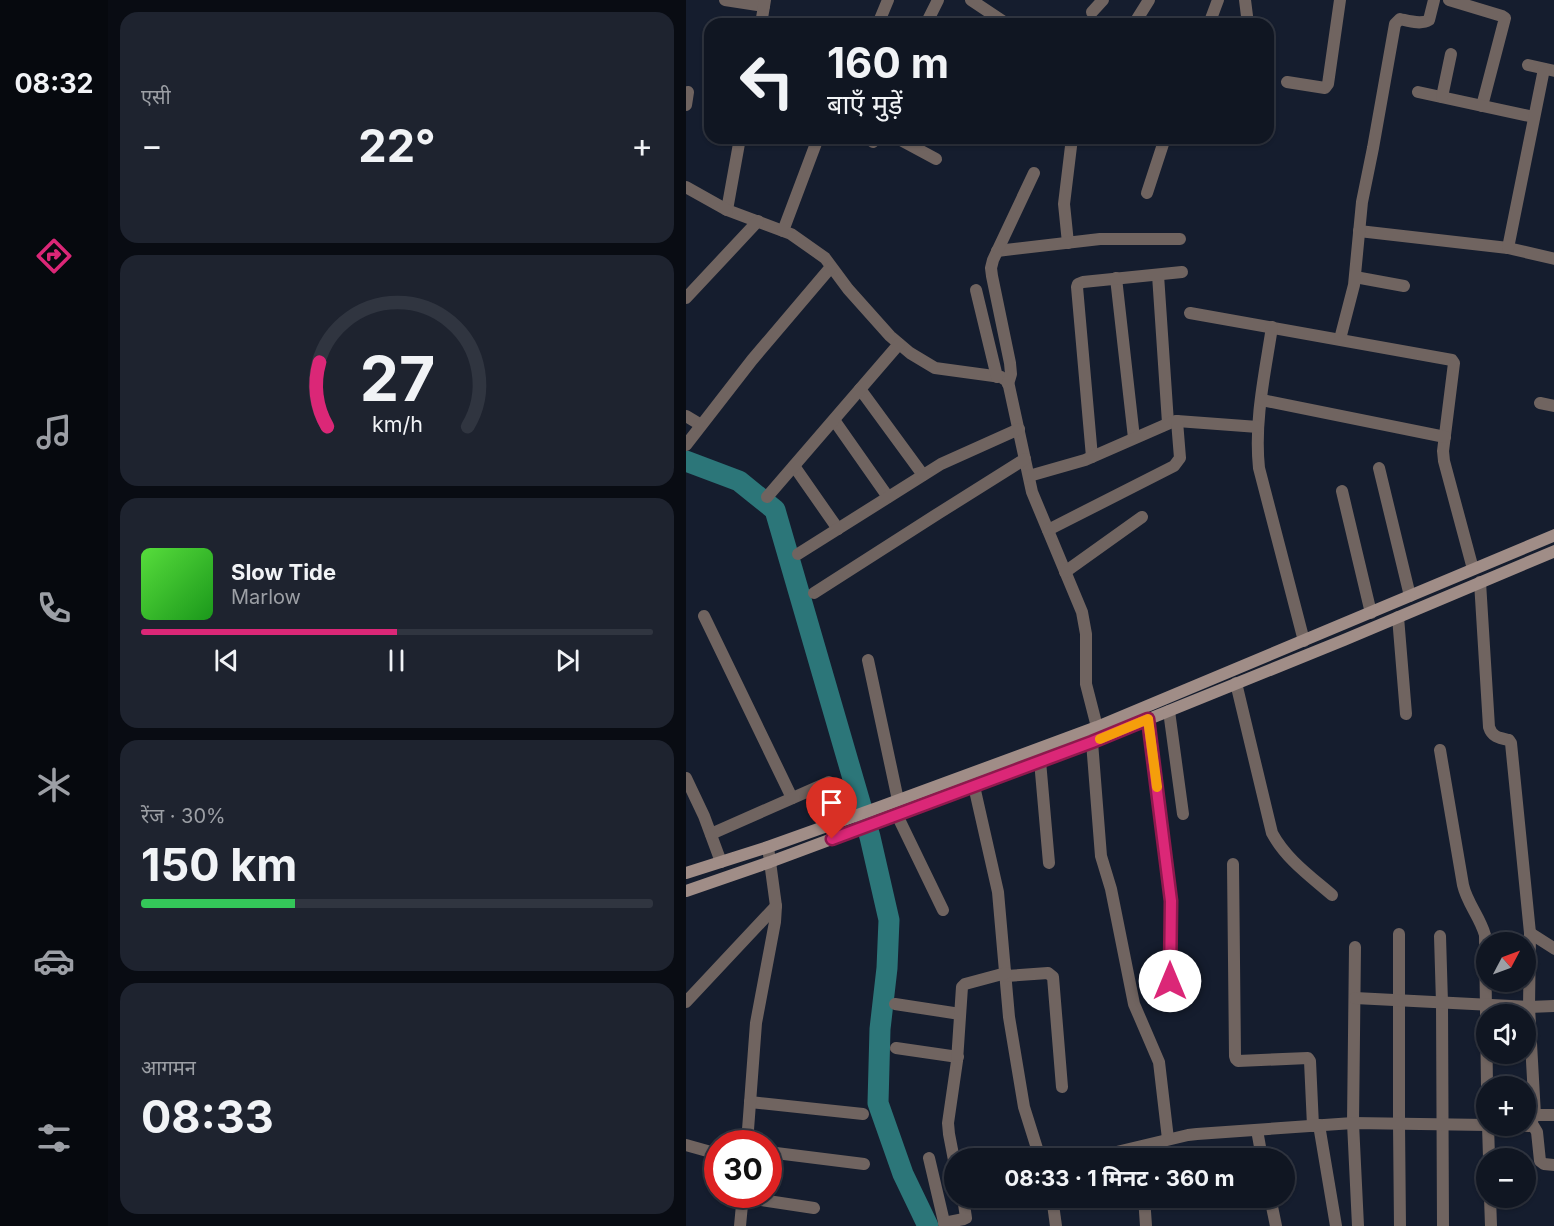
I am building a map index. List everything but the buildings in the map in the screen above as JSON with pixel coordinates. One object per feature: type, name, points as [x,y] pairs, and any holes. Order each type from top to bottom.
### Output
[{"type":"main road","points":[[686,873],[880,807],[1097,727],[1554,535]]},
{"type":"main road","points":[[686,891],[1092,742],[1554,551]]},
{"type":"street","points":[[725,0],[764,3],[762,18]]},
{"type":"street","points":[[880,18],[888,0]]},
{"type":"street","points":[[931,18],[938,0]]},
{"type":"street","points":[[1092,12],[1103,0]]},
{"type":"street","points":[[1138,18],[1150,0]]},
{"type":"street","points":[[1211,18],[1218,0]]},
{"type":"street","points":[[1244,0],[1247,18]]},
{"type":"street","points":[[1287,82],[1325,88],[1328,84],[1340,0]]},
{"type":"street","points":[[1340,339],[1355,277],[1362,202],[1395,24],[1400,19],[1427,22],[1434,0]]},
{"type":"street","points":[[1449,0],[1505,18],[1482,106]]},
{"type":"street","points":[[974,1],[998,18]]},
{"type":"street","points":[[1442,97],[1451,54]]},
{"type":"street","points":[[1508,248],[1534,117],[1549,70],[1528,65]]},
{"type":"street","points":[[1418,92],[1534,117]]},
{"type":"street","points":[[727,210],[739,144]]},
{"type":"street","points":[[783,231],[816,144]]},
{"type":"street","points":[[909,144],[936,159]]},
{"type":"street","points":[[1068,243],[1064,204],[1071,144]]},
{"type":"street","points":[[1147,193],[1162,144]]},
{"type":"street","points":[[1008,384],[1011,374],[1010,363],[991,268],[1034,173]]},
{"type":"street","points":[[686,187],[727,210],[791,234],[825,258],[869,313],[910,353],[935,368],[997,377],[1007,381],[1032,492],[1082,612],[1085,624],[1086,684],[1097,727]]},
{"type":"street","points":[[686,298],[758,221]]},
{"type":"street","points":[[1360,231],[1508,248],[1554,259]]},
{"type":"street","points":[[997,251],[1109,239],[1180,239]]},
{"type":"street","points":[[686,445],[752,360],[831,267]]},
{"type":"street","points":[[1092,457],[1078,284],[1182,272]]},
{"type":"street","points":[[1048,530],[1178,462],[1180,458],[1173,422],[1158,275]]},
{"type":"street","points":[[1355,277],[1404,286]]},
{"type":"street","points":[[1116,278],[1134,438]]},
{"type":"street","points":[[976,290],[997,377]]},
{"type":"street","points":[[1190,313],[1452,360],[1454,363],[1444,461],[1473,569]]},
{"type":"street","points":[[1272,327],[1257,450],[1259,468],[1304,641]]},
{"type":"street","points":[[767,497],[899,344]]},
{"type":"street","points":[[860,389],[923,475]]},
{"type":"street","points":[[1262,400],[1445,437]]},
{"type":"street","points":[[1540,403],[1554,406]]},
{"type":"street","points":[[686,416],[701,425]]},
{"type":"street","points":[[834,420],[888,497]]},
{"type":"street","points":[[1029,476],[1074,464],[1173,422],[1258,427]]},
{"type":"street","points":[[798,554],[941,464],[1019,429]]},
{"type":"street","points":[[814,593],[1025,459]]},
{"type":"street","points":[[794,466],[838,529]]},
{"type":"street","points":[[1379,468],[1410,596]]},
{"type":"street","points":[[1342,491],[1370,613]]},
{"type":"street","points":[[1065,572],[1142,517]]},
{"type":"street","points":[[1480,582],[1489,727],[1493,735],[1509,740],[1511,743],[1530,932]]},
{"type":"street","points":[[704,616],[792,798]]},
{"type":"street","points":[[1398,617],[1406,714]]},
{"type":"street","points":[[868,660],[898,800]]},
{"type":"street","points":[[1236,683],[1272,833],[1288,857],[1332,895]]},
{"type":"street","points":[[1169,711],[1183,814]]},
{"type":"street","points":[[1148,719],[1171,901],[1170,1001]]},
{"type":"street","points":[[1092,742],[1101,856],[1111,889],[1134,1004],[1159,1062],[1168,1139]]},
{"type":"street","points":[[1355,998],[1486,1004],[1485,935],[1483,926],[1465,894],[1440,750]]},
{"type":"street","points":[[1040,761],[1049,863]]},
{"type":"street","points":[[686,778],[700,806],[721,862]]},
{"type":"street","points":[[711,834],[829,782]]},
{"type":"street","points":[[974,786],[998,892],[1009,1017],[1024,1107],[1037,1148]]},
{"type":"street","points":[[897,814],[943,910]]},
{"type":"street","points":[[748,1130],[756,1023],[775,922],[776,906],[767,846]]},
{"type":"street","points":[[1233,864],[1236,1059],[1238,1061],[1308,1058],[1310,1061],[1316,1126],[1336,1226]]},
{"type":"street","points":[[686,1002],[776,906]]},
{"type":"street","points":[[1399,934],[1400,1226]]},
{"type":"street","points":[[1440,936],[1443,1226]]},
{"type":"street","points":[[1536,937],[1554,949]]},
{"type":"street","points":[[1355,947],[1354,1123],[1358,1226]]},
{"type":"street","points":[[952,1148],[948,1123],[958,1057],[962,987],[965,984],[1006,975],[1048,973],[1053,977],[1062,1087]]},
{"type":"street","points":[[895,1004],[960,1014]]},
{"type":"street","points":[[1536,1007],[1554,1006]]},
{"type":"street","points":[[896,1048],[958,1057]]},
{"type":"street","points":[[750,1102],[863,1114]]},
{"type":"street","points":[[1536,1118],[1554,1115]]},
{"type":"street","points":[[1132,1148],[1197,1134],[1354,1123],[1476,1125]]},
{"type":"street","points":[[1536,1128],[1540,1161],[1554,1165]]},
{"type":"street","points":[[1257,1130],[1260,1148]]},
{"type":"street","points":[[686,1145],[704,1150]]},
{"type":"street","points":[[782,1154],[864,1164]]},
{"type":"street","points":[[929,1158],[945,1224],[966,1218],[965,1208]]},
{"type":"street","points":[[782,1203],[814,1208]]},
{"type":"street","points":[[740,1226],[742,1208]]},
{"type":"street","points":[[1055,1208],[1056,1226]]},
{"type":"street","points":[[1145,1208],[1146,1226]]},
{"type":"street","points":[[1272,1208],[1276,1226]]},
{"type":"street","points":[[1490,1208],[1491,1226]]},
{"type":"waterway","points":[[686,461],[739,481],[775,510],[870,837],[889,920],[887,968],[880,1029],[878,1103],[903,1174],[928,1226]]},
{"type":"slow traffic","points":[[1100,739],[1148,719],[1157,787]]},
{"type":"route","points":[[832,839],[1148,719],[1171,901],[1170,981]]}]
